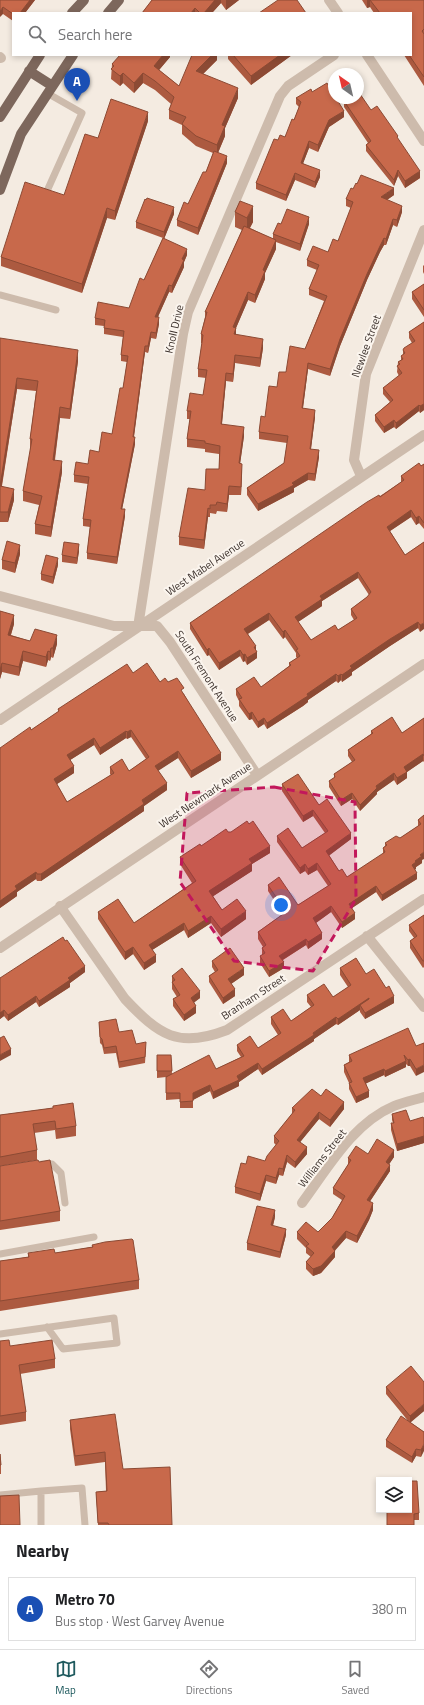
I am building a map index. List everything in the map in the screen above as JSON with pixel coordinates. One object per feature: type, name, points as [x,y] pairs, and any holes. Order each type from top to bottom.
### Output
[{"type":"main road","points":[[73,12],[84,0]]},
{"type":"main road","points":[[109,12],[119,0]]},
{"type":"main road","points":[[0,117],[39,56]]},
{"type":"main road","points":[[0,190],[21,134],[49,89],[72,56]]},
{"type":"main road","points":[[29,71],[49,89]]},
{"type":"street","points":[[329,0],[337,12]]},
{"type":"street","name":"Knoll Drive","points":[[138,627],[183,334],[188,312],[280,96],[288,86],[333,56]]},
{"type":"street","points":[[368,56],[424,140]]},
{"type":"street","name":"Newlee Street","points":[[361,476],[354,460],[366,374],[424,230]]},
{"type":"street","name":"West Mabel Avenue","points":[[0,720],[424,435]]},
{"type":"street","name":"South Fremont Avenue","points":[[0,596],[114,626],[157,626],[162,630],[257,775]]},
{"type":"street","name":"West Newmark Avenue","points":[[0,948],[60,906],[424,664]]},
{"type":"street","name":"Branham Street","points":[[60,906],[125,999],[151,1024],[168,1035],[182,1038],[197,1038],[227,1030],[424,899]]},
{"type":"street","points":[[367,936],[424,1007]]},
{"type":"street","name":"Williams Street","points":[[302,1203],[349,1140],[370,1120],[394,1106],[424,1097]]},
{"type":"lane","points":[[47,191],[82,113],[49,89]]},
{"type":"lane","points":[[0,295],[56,310]]},
{"type":"lane","points":[[34,1165],[47,1163],[57,1167],[61,1173],[65,1203]]},
{"type":"lane","points":[[0,1254],[94,1238]]},
{"type":"lane","points":[[0,1334],[48,1327],[114,1318],[117,1343],[63,1348],[48,1327]]},
{"type":"lane","points":[[0,1494],[82,1488],[85,1525]]},
{"type":"lane","points":[[41,1491],[41,1525]]},
{"type":"highlighted area","points":[[274,787],[355,802],[356,899],[313,971],[234,961],[180,882],[187,793]]},
{"type":"building","points":[[0,0],[30,0],[21,12],[12,12],[12,13],[3,7],[0,11]]},
{"type":"building","points":[[152,0],[215,0],[205,12],[199,12],[195,8],[192,12],[143,12]]},
{"type":"building","points":[[278,0],[297,0],[305,12],[260,12]]},
{"type":"building","points":[[370,0],[424,0],[424,29],[422,31],[424,34],[424,77],[410,56],[412,56],[412,12],[379,12]]},
{"type":"building","points":[[119,56],[162,56],[154,66],[179,86],[192,56],[211,56],[196,71],[238,88],[222,125],[225,126],[217,145],[196,136],[182,124],[186,117],[169,110],[174,97],[155,81],[143,73],[134,83],[123,73],[120,76],[111,69],[114,66],[112,64]]},
{"type":"building","points":[[234,56],[279,56],[251,76]]},
{"type":"building","points":[[327,83],[328,104],[340,104],[344,111],[329,120],[318,145],[309,141],[301,163],[320,170],[315,182],[295,173],[286,195],[256,183],[274,139],[278,140],[280,135],[285,137],[292,119],[294,120],[301,102],[296,98],[311,89],[312,92]]},
{"type":"building","points":[[111,99],[148,112],[115,211],[107,208],[82,284],[1,257],[25,182],[64,195],[85,134],[98,138]]},
{"type":"building","points":[[364,100],[371,110],[377,106],[420,171],[405,181],[398,170],[394,180],[366,145],[371,141],[346,104],[364,104]]},
{"type":"building","points":[[214,151],[227,156],[198,228],[177,220],[184,202],[188,204],[203,172],[206,172]]},
{"type":"building","points":[[361,175],[394,188],[381,197],[402,206],[397,220],[393,219],[386,239],[384,238],[367,274],[340,339],[330,369],[308,363],[302,408],[315,410],[310,449],[319,450],[315,474],[308,473],[292,483],[294,485],[258,504],[247,488],[284,463],[288,436],[259,432],[261,416],[265,417],[269,386],[277,387],[279,372],[286,372],[290,346],[305,349],[327,296],[309,289],[319,265],[307,260],[313,246],[328,252],[333,239],[338,241],[353,202],[346,199],[351,188],[353,189],[356,183],[357,184]]},
{"type":"building","points":[[147,198],[174,207],[164,232],[136,222],[145,199],[146,200]]},
{"type":"building","points":[[240,201],[253,206],[247,218],[235,212]]},
{"type":"building","points":[[287,209],[309,217],[300,244],[273,234],[278,223],[281,224]]},
{"type":"building","points":[[244,226],[276,240],[263,270],[265,271],[255,295],[248,292],[233,327],[236,328],[234,334],[263,339],[260,358],[235,355],[233,374],[226,373],[221,424],[244,427],[239,463],[242,464],[241,487],[229,486],[227,504],[217,502],[216,505],[210,505],[210,509],[208,508],[204,540],[179,537],[188,488],[205,490],[206,469],[219,469],[220,446],[205,443],[205,441],[187,439],[191,411],[187,411],[190,393],[203,395],[207,370],[198,369],[203,335],[201,334],[207,312],[205,312]]},
{"type":"building","points":[[163,238],[187,249],[182,259],[184,260],[172,286],[169,285],[155,317],[159,317],[156,333],[151,332],[148,346],[145,346],[133,437],[135,437],[121,509],[125,509],[117,557],[87,553],[91,520],[83,519],[89,477],[74,475],[76,462],[88,464],[90,450],[99,452],[102,432],[112,434],[120,388],[123,388],[128,356],[121,355],[124,331],[104,328],[105,320],[95,318],[98,302],[129,308],[140,278],[144,280]]},
{"type":"building","points":[[424,284],[424,310],[412,292]]},
{"type":"building","points":[[424,322],[424,404],[419,405],[396,423],[394,420],[384,427],[375,415],[393,400],[383,388],[402,373],[397,366],[400,364],[398,362],[403,359],[401,356],[405,353],[403,350],[404,348],[415,341],[409,332]]},
{"type":"building","points":[[0,338],[78,350],[70,409],[60,407],[53,460],[62,461],[51,527],[35,524],[42,496],[23,491],[32,439],[30,439],[38,381],[17,378],[0,486]]},
{"type":"building","points":[[419,463],[421,466],[424,464],[424,523],[419,516],[416,518],[411,510],[387,527],[405,555],[424,542],[424,623],[420,625],[418,622],[390,639],[350,666],[352,668],[342,675],[341,674],[338,676],[336,674],[307,694],[308,696],[267,723],[264,718],[258,722],[252,712],[249,714],[239,699],[242,698],[236,689],[254,677],[261,687],[291,665],[289,663],[300,656],[296,650],[298,649],[285,630],[283,632],[269,613],[244,629],[256,646],[254,647],[257,652],[247,658],[240,650],[219,663],[209,648],[207,650],[190,623],[367,502],[379,495],[380,497],[404,480],[401,476]],"holes":[[[358,572],[371,592],[367,597],[351,609],[357,618],[338,630],[335,625],[311,640],[295,617],[322,599],[320,596]]]},
{"type":"building","points":[[0,486],[14,489],[8,512],[0,512]]},
{"type":"building","points":[[7,541],[20,545],[15,563],[2,560]]},
{"type":"building","points":[[64,542],[79,544],[77,558],[62,555]]},
{"type":"building","points":[[46,555],[58,558],[53,577],[41,574]]},
{"type":"building","points":[[0,611],[14,615],[8,635],[30,641],[35,629],[57,635],[53,648],[51,648],[50,652],[48,651],[46,657],[23,651],[19,667],[2,663],[0,670]]},
{"type":"building","points":[[147,663],[160,682],[165,678],[168,682],[177,678],[184,688],[181,690],[221,753],[191,771],[178,751],[155,766],[167,783],[142,800],[144,804],[41,874],[37,874],[36,872],[15,886],[17,889],[0,901],[0,748],[30,727],[31,730],[59,711],[58,709],[127,664],[133,673]],"holes":[[[131,730],[149,757],[129,771],[122,759],[110,767],[114,773],[67,802],[54,779],[74,766],[67,755],[94,738],[100,748],[126,731]]]},
{"type":"building","points":[[392,717],[402,733],[424,718],[424,756],[423,754],[404,767],[407,772],[397,778],[394,773],[376,786],[377,788],[360,805],[352,793],[341,800],[329,781],[335,777],[334,774],[355,760],[348,750],[373,733],[371,731]]},
{"type":"building","points":[[298,774],[319,805],[327,799],[351,833],[326,851],[339,871],[342,869],[347,877],[385,852],[383,848],[387,845],[385,843],[396,836],[400,838],[421,824],[418,820],[424,815],[424,852],[420,855],[422,856],[412,865],[417,873],[382,895],[376,886],[349,904],[355,913],[342,922],[331,906],[313,918],[322,933],[308,942],[306,939],[279,956],[284,962],[269,971],[260,956],[265,953],[262,948],[266,945],[258,932],[286,912],[268,885],[279,877],[298,905],[331,884],[317,863],[308,869],[305,864],[300,868],[277,836],[288,828],[302,848],[328,831],[313,810],[303,816],[282,784]]},
{"type":"building","points":[[247,821],[249,824],[253,821],[270,846],[249,859],[252,863],[209,891],[222,910],[237,899],[246,911],[221,929],[211,916],[188,931],[184,923],[149,945],[156,955],[144,963],[133,947],[125,952],[98,912],[118,899],[134,923],[196,881],[180,857],[200,844],[201,846],[226,829],[228,832],[231,832]]},
{"type":"building","points":[[424,915],[423,961],[410,941],[417,936],[409,925]]},
{"type":"building","points":[[63,937],[65,941],[67,940],[85,966],[68,978],[70,980],[39,1001],[36,996],[8,1015],[4,1010],[0,1013],[0,978]]},
{"type":"building","points":[[230,948],[244,968],[228,979],[235,989],[223,998],[209,976],[218,970],[212,961]]},
{"type":"building","points":[[356,958],[366,974],[374,969],[386,988],[389,986],[394,996],[365,1013],[360,1005],[369,998],[338,1019],[336,1017],[313,1033],[314,1035],[262,1069],[258,1063],[237,1076],[239,1080],[213,1092],[210,1085],[193,1093],[193,1101],[180,1102],[180,1093],[166,1093],[166,1077],[209,1055],[216,1069],[244,1056],[237,1045],[250,1036],[258,1048],[281,1033],[271,1017],[283,1009],[291,1021],[314,1005],[307,995],[324,984],[333,997],[351,985],[340,968]]},
{"type":"building","points":[[182,968],[200,991],[191,998],[196,1006],[184,1015],[173,999],[180,995],[172,982],[175,980],[172,976]]},
{"type":"building","points":[[116,1019],[119,1032],[132,1030],[136,1044],[146,1042],[145,1057],[119,1062],[116,1046],[104,1048],[100,1037],[99,1022]]},
{"type":"building","points":[[408,1028],[416,1046],[424,1043],[424,1065],[416,1069],[410,1059],[408,1060],[404,1055],[406,1061],[385,1071],[384,1069],[363,1078],[369,1091],[356,1097],[349,1083],[352,1082],[344,1065],[352,1061],[349,1055]]},
{"type":"building","points":[[4,1036],[11,1049],[0,1055],[0,1038]]},
{"type":"building","points":[[157,1055],[171,1055],[172,1071],[157,1071]]},
{"type":"building","points":[[312,1089],[321,1096],[326,1089],[344,1102],[330,1120],[319,1112],[297,1140],[307,1147],[295,1162],[287,1155],[283,1169],[279,1168],[276,1178],[266,1175],[260,1194],[235,1187],[241,1163],[246,1164],[248,1156],[265,1161],[267,1156],[279,1141],[274,1136],[295,1110],[292,1108]]},
{"type":"building","points":[[73,1103],[76,1126],[56,1129],[55,1121],[33,1124],[37,1150],[0,1157],[0,1115],[53,1108],[53,1106]]},
{"type":"building","points":[[406,1110],[410,1121],[423,1117],[424,1136],[397,1144],[391,1123],[394,1123],[392,1114]]},
{"type":"building","points":[[377,1139],[394,1150],[386,1162],[390,1165],[367,1200],[373,1203],[369,1214],[357,1236],[346,1231],[332,1247],[335,1251],[321,1266],[313,1269],[306,1262],[314,1253],[306,1246],[309,1244],[297,1232],[306,1222],[318,1232],[332,1218],[345,1196],[333,1188],[351,1160],[348,1158],[356,1146],[368,1154]]},
{"type":"building","points":[[38,1160],[39,1162],[50,1160],[60,1211],[0,1221],[0,1166]]},
{"type":"building","points":[[257,1206],[275,1210],[271,1225],[286,1229],[280,1252],[247,1243]]},
{"type":"building","points":[[132,1239],[139,1280],[0,1301],[0,1261],[29,1257],[28,1253],[54,1249],[55,1253],[93,1247],[92,1245],[105,1242]]},
{"type":"building","points":[[9,1340],[10,1346],[52,1340],[55,1359],[19,1365],[26,1412],[0,1416],[0,1341]]},
{"type":"building","points":[[411,1366],[424,1382],[424,1404],[410,1416],[386,1387]]},
{"type":"building","points":[[115,1414],[123,1469],[170,1467],[172,1525],[109,1525],[108,1523],[98,1523],[96,1492],[107,1491],[105,1452],[75,1456],[70,1420]]},
{"type":"building","points":[[401,1416],[424,1432],[424,1444],[421,1450],[416,1449],[412,1457],[386,1440]]},
{"type":"building","points":[[412,1481],[417,1481],[419,1513],[414,1514],[414,1525],[387,1525],[387,1513],[412,1513]]},
{"type":"building","points":[[19,1495],[20,1525],[0,1525],[0,1496]]},
{"type":"place","name":"Metro 70","points":[[77,101]]}]
